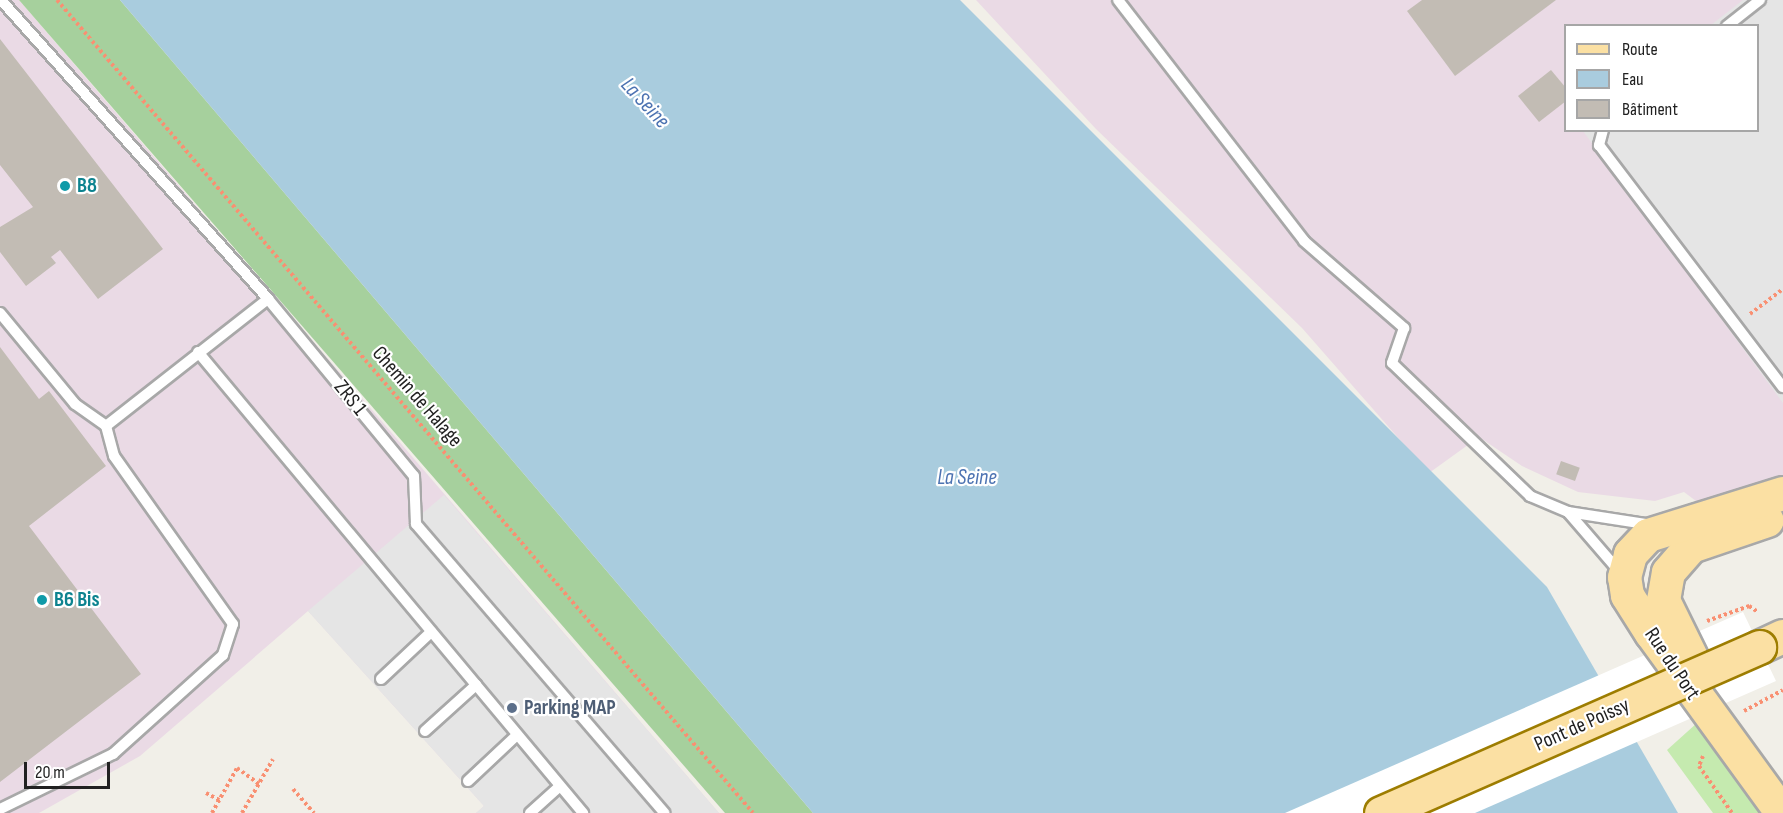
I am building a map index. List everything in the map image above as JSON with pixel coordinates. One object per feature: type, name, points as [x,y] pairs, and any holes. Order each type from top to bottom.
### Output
[{"type":"main road","points":[[1624,577],[1638,543],[1667,527],[1783,493]]},
{"type":"main road","points":[[1783,515],[1681,554],[1663,587],[1676,632],[1726,720],[1783,785]]},
{"type":"main road","name":"Rue du Port","points":[[1624,577],[1627,595],[1651,633],[1782,813]]},
{"type":"main road","name":"Pont de Poissy","points":[[1381,813],[1771,642]]},
{"type":"lane","name":"ZRS 1","points":[[1,0],[268,299],[414,476],[416,524],[665,813]]},
{"type":"lane","name":"Rue du Port","points":[[1118,0],[1304,241],[1404,328],[1392,363],[1530,496],[1568,512],[1667,527]]},
{"type":"lane","points":[[1730,24],[1760,0]]},
{"type":"lane","points":[[1602,132],[1599,145],[1783,387]]},
{"type":"lane","points":[[106,426],[268,299]]},
{"type":"lane","points":[[0,313],[75,404],[106,426],[114,456],[233,624],[224,655],[113,754],[0,809]]},
{"type":"lane","points":[[198,352],[583,813]]},
{"type":"lane","name":"Rue du Port","points":[[1568,512],[1624,577]]},
{"type":"lane","points":[[381,679],[431,632]]},
{"type":"lane","points":[[425,731],[476,685]]},
{"type":"lane","points":[[468,781],[517,735]]},
{"type":"lane","points":[[531,813],[561,786]]},
{"type":"path","name":"Chemin de Halage","points":[[57,0],[753,813]]},
{"type":"path","points":[[1735,326],[1783,289]]},
{"type":"path","points":[[1676,632],[1749,606],[1758,612]]},
{"type":"path","points":[[1726,720],[1783,690]]},
{"type":"path","points":[[243,813],[273,759]]},
{"type":"path","points":[[212,813],[237,768],[259,784]]},
{"type":"path","points":[[293,789],[314,813]]},
{"type":"path","points":[[206,793],[219,800]]},
{"type":"shaded area","points":[[0,0],[19,0],[719,813],[476,813],[484,806],[308,611],[140,756],[39,813],[0,813]]},
{"type":"shaded area","points":[[976,0],[1783,0],[1783,478],[1704,507],[1684,492],[1655,501],[1578,492],[1522,466],[1479,437],[1429,473],[1302,328],[1096,129]]},
{"type":"shaded area","points":[[1743,0],[1783,0],[1783,403],[1584,132],[1759,132],[1759,24],[1712,24]]},
{"type":"shaded area","name":"Parking MAP","points":[[444,495],[719,813],[476,813],[484,806],[308,611]]},
{"type":"green space","points":[[19,0],[120,0],[813,813],[725,813]]},
{"type":"green space","points":[[1697,723],[1779,813],[1713,813],[1667,750]]},
{"type":"water","name":"La Seine","points":[[120,0],[960,0],[1547,587],[1678,813],[813,813]]},
{"type":"pier","points":[[1743,612],[1776,681],[1475,813],[1285,813]]},
{"type":"building","points":[[1422,0],[1556,0],[1455,76],[1407,11]]},
{"type":"building","name":"B8","points":[[0,39],[163,249],[98,299],[60,250],[51,257],[56,263],[26,286],[0,252],[0,227],[33,207],[0,165]]},
{"type":"building","points":[[1551,70],[1564,86],[1564,103],[1539,122],[1518,96]]},
{"type":"building","name":"B6 Bis","points":[[0,347],[39,399],[49,391],[106,466],[29,526],[141,674],[0,782]]},
{"type":"building","points":[[1561,461],[1580,468],[1575,481],[1556,474]]},
{"type":"place","name":"B8","points":[[65,186]]},
{"type":"place","name":"B6 Bis","points":[[42,600]]},
{"type":"place","name":"Parking MAP","points":[[512,708]]}]
